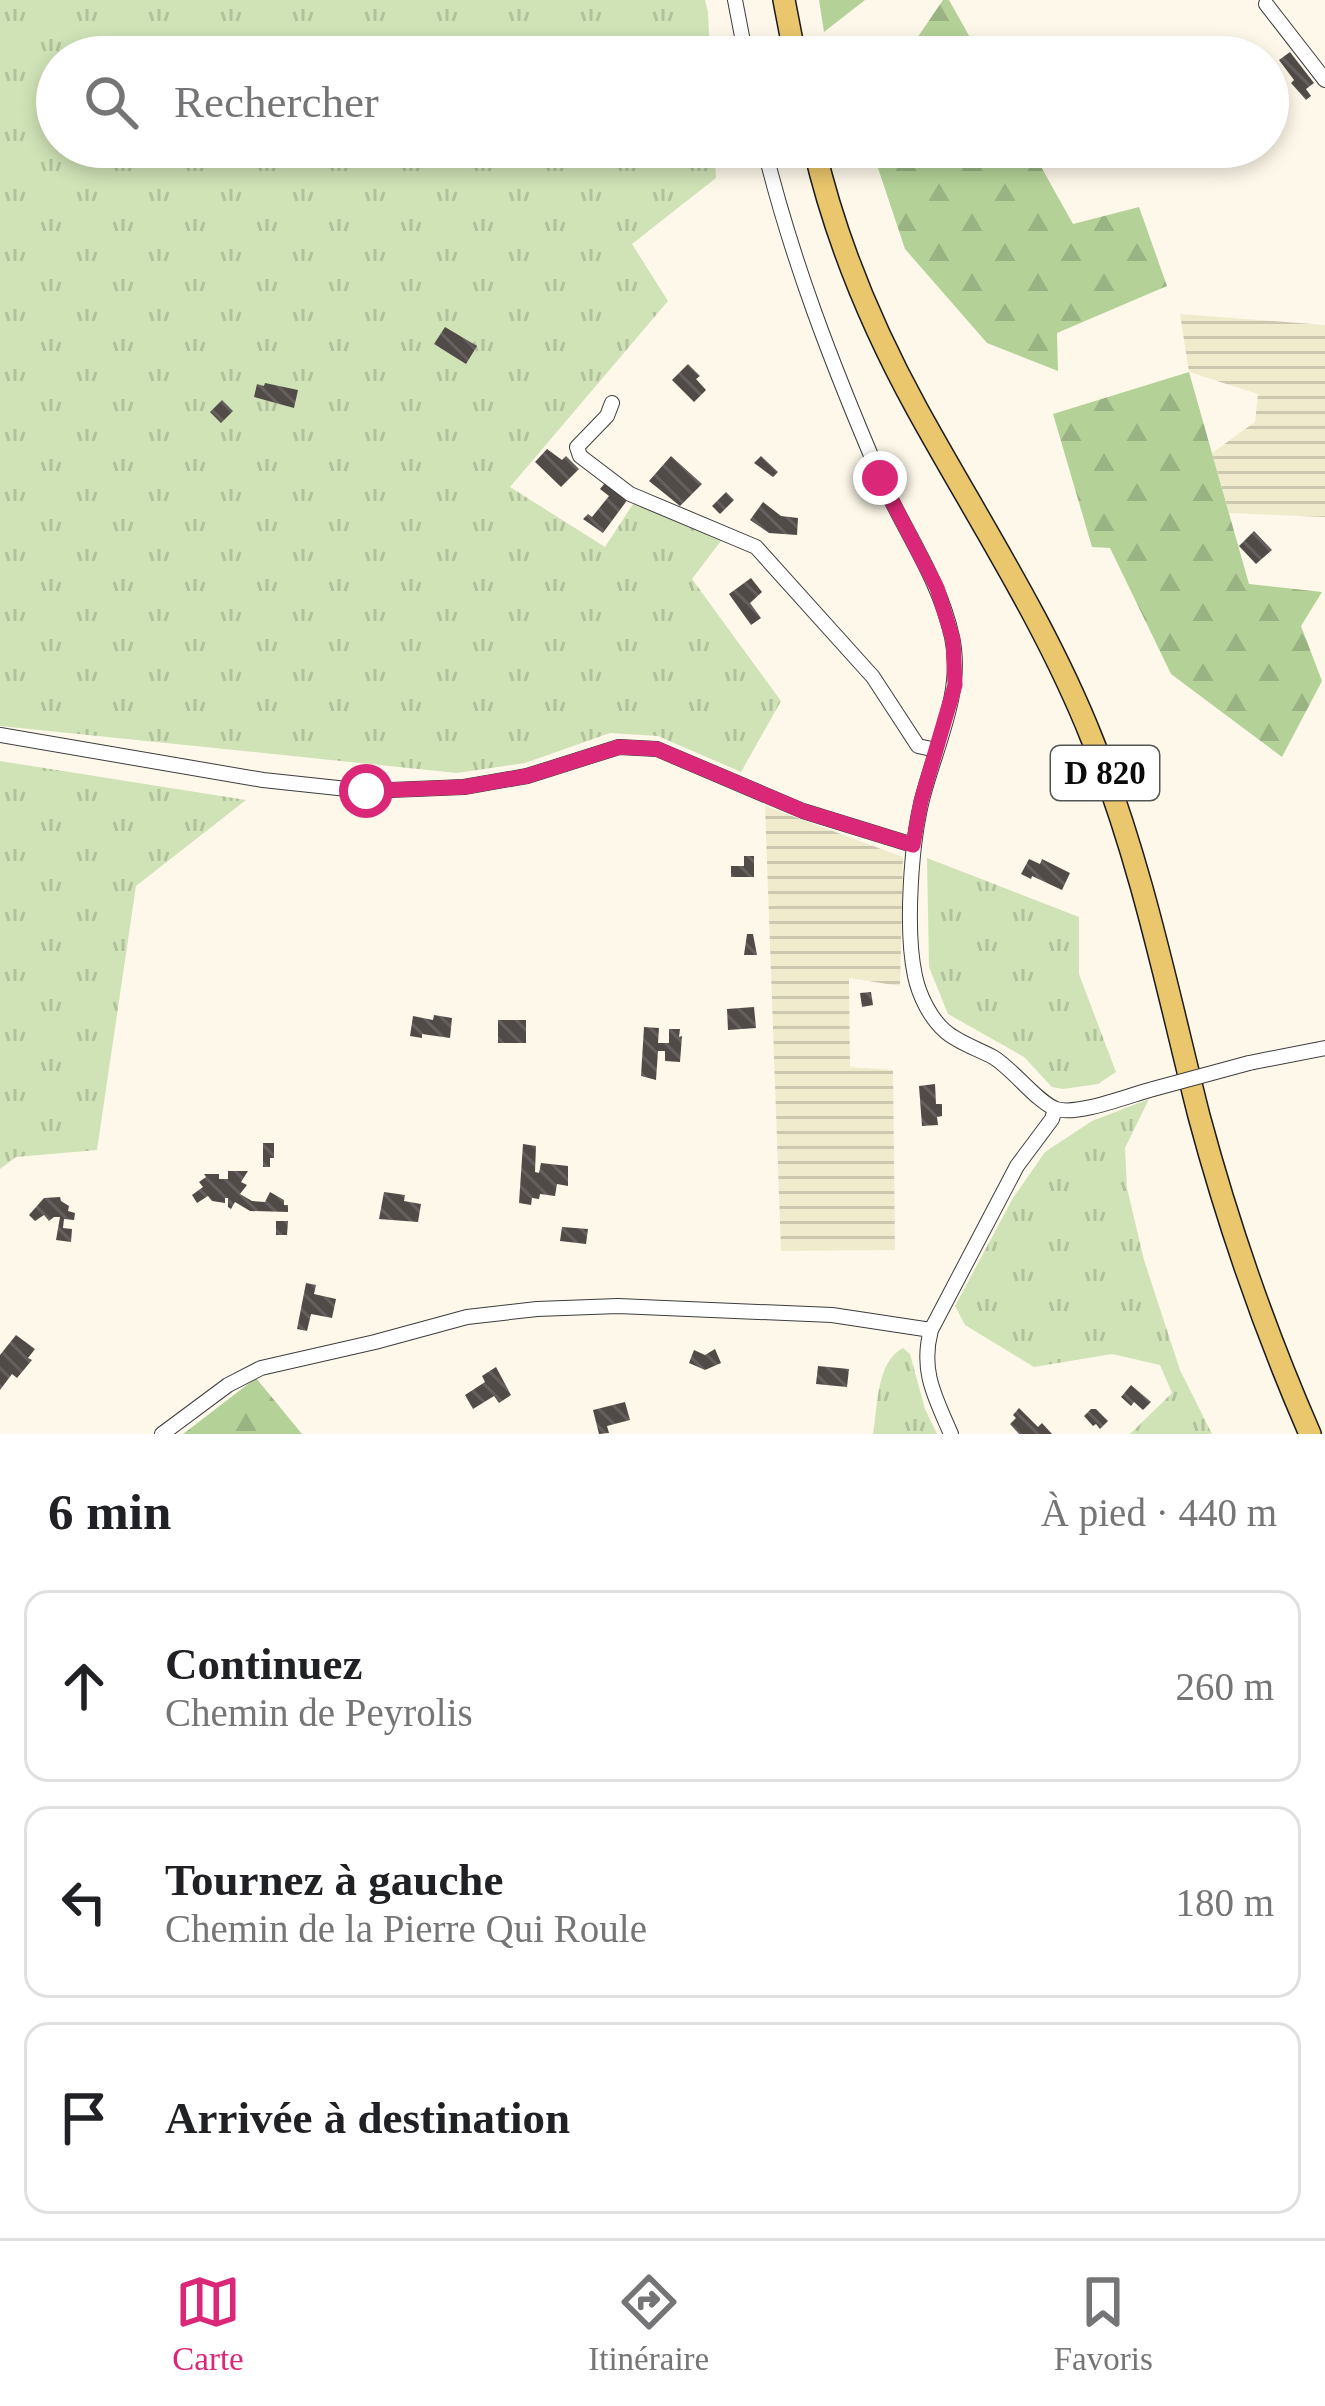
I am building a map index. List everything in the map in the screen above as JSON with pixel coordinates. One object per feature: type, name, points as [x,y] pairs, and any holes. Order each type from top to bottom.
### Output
[{"type":"main road","points":[[784,0],[791,36]]},
{"type":"main road","name":"D 820","points":[[820,168],[844,248],[877,329],[1055,658],[1092,737],[1148,910],[1232,1226],[1310,1434]]},
{"type":"street","points":[[735,0],[742,36]]},
{"type":"street","points":[[1266,4],[1325,80]]},
{"type":"street","points":[[769,168],[815,321],[880,478],[937,588],[953,640],[955,685],[913,845],[911,941],[922,1000],[946,1032],[1007,1066],[1055,1108],[1079,1109],[1325,1048]]},
{"type":"street","points":[[612,403],[607,416],[577,447],[580,457],[630,494],[756,547],[873,677],[919,746],[936,750]]},
{"type":"street","points":[[0,735],[263,780],[366,791],[464,787],[527,776],[619,747],[657,749],[803,811],[913,845]]},
{"type":"street","points":[[951,1434],[929,1383],[925,1351],[931,1330],[1017,1166],[1055,1108]]},
{"type":"street","points":[[162,1434],[228,1385],[261,1368],[492,1313],[635,1306],[832,1315],[931,1330]]},
{"type":"shaded area","points":[[1180,314],[1325,325],[1325,517],[1229,513],[1212,453],[1255,422],[1258,394],[1189,372]]},
{"type":"shaded area","points":[[765,806],[903,857],[900,986],[849,978],[850,1067],[893,1070],[895,1250],[781,1251]]},
{"type":"green space","points":[[0,0],[705,0],[709,36],[36,36],[36,168],[715,168],[716,178],[632,244],[668,301],[510,487],[605,547],[633,504],[724,537],[692,579],[781,701],[741,772],[658,736],[610,733],[525,763],[457,773],[0,726]]},
{"type":"green space","points":[[819,0],[865,0],[824,32]]},
{"type":"green space","points":[[943,0],[949,0],[969,36],[918,36]]},
{"type":"green space","points":[[878,168],[1042,168],[1073,224],[1139,207],[1167,286],[1057,333],[1058,371],[987,343],[905,249]]},
{"type":"green space","points":[[1189,372],[1249,584],[1322,592],[1301,626],[1322,681],[1282,757],[1171,674],[1110,548],[1092,547],[1053,414]]},
{"type":"green space","points":[[0,761],[246,800],[136,886],[97,1150],[16,1157],[0,1169]]},
{"type":"green space","points":[[927,858],[1079,917],[1079,974],[1116,1072],[1098,1084],[1052,1087],[1024,1057],[948,1014],[929,967]]},
{"type":"green space","points":[[1149,1099],[1125,1148],[1127,1188],[1144,1260],[1180,1370],[1212,1434],[1130,1434],[1172,1393],[1160,1365],[1112,1354],[1034,1367],[965,1325],[955,1306],[1013,1198],[1045,1152],[1092,1121]]},
{"type":"green space","points":[[903,1348],[910,1354],[937,1434],[873,1434],[883,1374]]},
{"type":"green space","points":[[256,1378],[302,1434],[183,1434]]},
{"type":"building","points":[[1289,53],[1314,83],[1306,89],[1311,96],[1306,100],[1291,83]]},
{"type":"building","points":[[445,327],[477,346],[466,364],[434,344]]},
{"type":"building","points":[[688,364],[706,390],[694,402],[672,380]]},
{"type":"building","points":[[257,384],[298,390],[294,408],[254,397]]},
{"type":"building","points":[[222,400],[233,411],[221,423],[210,412]]},
{"type":"building","points":[[547,449],[562,460],[566,456],[579,469],[561,487],[535,462]]},
{"type":"building","points":[[671,456],[702,484],[680,506],[649,481]]},
{"type":"building","points":[[761,456],[778,472],[773,477],[754,463]]},
{"type":"building","points":[[605,483],[628,499],[603,533],[583,519],[588,514],[592,517],[609,496],[600,489]]},
{"type":"building","points":[[726,492],[734,500],[720,514],[712,506]]},
{"type":"building","points":[[763,502],[781,516],[798,518],[797,535],[769,533],[750,520]]},
{"type":"building","points":[[1254,531],[1272,550],[1256,564],[1239,546]]},
{"type":"building","points":[[751,578],[762,592],[750,603],[761,618],[751,625],[729,594]]},
{"type":"building","points":[[744,856],[754,856],[754,877],[731,877],[731,866],[744,866]]},
{"type":"building","points":[[1029,859],[1040,864],[1042,859],[1070,873],[1062,890],[1021,874]]},
{"type":"building","points":[[747,934],[753,934],[757,955],[744,955]]},
{"type":"building","points":[[871,992],[873,1005],[862,1007],[860,993]]},
{"type":"building","points":[[754,1007],[756,1028],[728,1030],[727,1009]]},
{"type":"building","points":[[434,1015],[452,1018],[450,1038],[410,1036],[413,1016],[433,1020]]},
{"type":"building","points":[[498,1020],[526,1020],[526,1043],[498,1043]]},
{"type":"building","points":[[644,1027],[659,1028],[658,1043],[669,1043],[669,1029],[680,1029],[682,1036],[680,1062],[665,1061],[665,1051],[658,1051],[656,1080],[641,1076]]},
{"type":"building","points":[[935,1084],[942,1116],[937,1117],[938,1125],[922,1126],[919,1086]]},
{"type":"building","points":[[263,1143],[274,1143],[270,1167],[263,1167]]},
{"type":"building","points":[[523,1144],[536,1146],[535,1172],[539,1173],[541,1163],[568,1166],[568,1186],[557,1184],[555,1196],[540,1194],[539,1199],[532,1198],[531,1205],[519,1203]]},
{"type":"building","points":[[228,1171],[248,1171],[241,1182],[247,1185],[240,1194],[265,1202],[270,1192],[284,1200],[288,1212],[250,1211],[235,1202],[231,1209],[228,1198],[225,1203],[208,1196],[197,1203],[192,1195],[203,1187],[199,1182],[204,1174],[228,1179]]},
{"type":"building","points":[[384,1192],[405,1195],[404,1201],[421,1204],[418,1222],[379,1219]]},
{"type":"building","points":[[60,1197],[68,1211],[75,1213],[74,1220],[64,1219],[63,1228],[72,1229],[71,1242],[56,1240],[60,1217],[49,1221],[44,1215],[35,1221],[29,1215],[44,1198]]},
{"type":"building","points":[[276,1221],[288,1221],[287,1235],[276,1235]]},
{"type":"building","points":[[562,1227],[588,1229],[586,1244],[560,1241]]},
{"type":"building","points":[[306,1283],[316,1285],[314,1294],[336,1299],[332,1318],[311,1314],[307,1331],[297,1329]]},
{"type":"building","points":[[16,1335],[35,1349],[28,1358],[32,1360],[0,1390],[0,1355]]},
{"type":"building","points":[[715,1349],[721,1363],[705,1370],[689,1363],[694,1350],[705,1355]]},
{"type":"building","points":[[818,1366],[849,1369],[847,1387],[816,1384]]},
{"type":"building","points":[[496,1367],[511,1395],[499,1403],[494,1396],[473,1409],[465,1395],[485,1382],[482,1376]]},
{"type":"building","points":[[1131,1385],[1151,1402],[1143,1410],[1121,1397]]},
{"type":"building","points":[[625,1402],[630,1420],[607,1426],[609,1433],[599,1434],[593,1410]]},
{"type":"building","points":[[1019,1408],[1052,1434],[1019,1434],[1010,1424]]},
{"type":"building","points":[[1091,1409],[1108,1421],[1100,1429],[1084,1416]]},
{"type":"route","points":[[366,791],[464,787],[527,776],[619,747],[657,749],[803,811],[913,845],[955,685],[953,640],[937,588],[880,478]]}]
